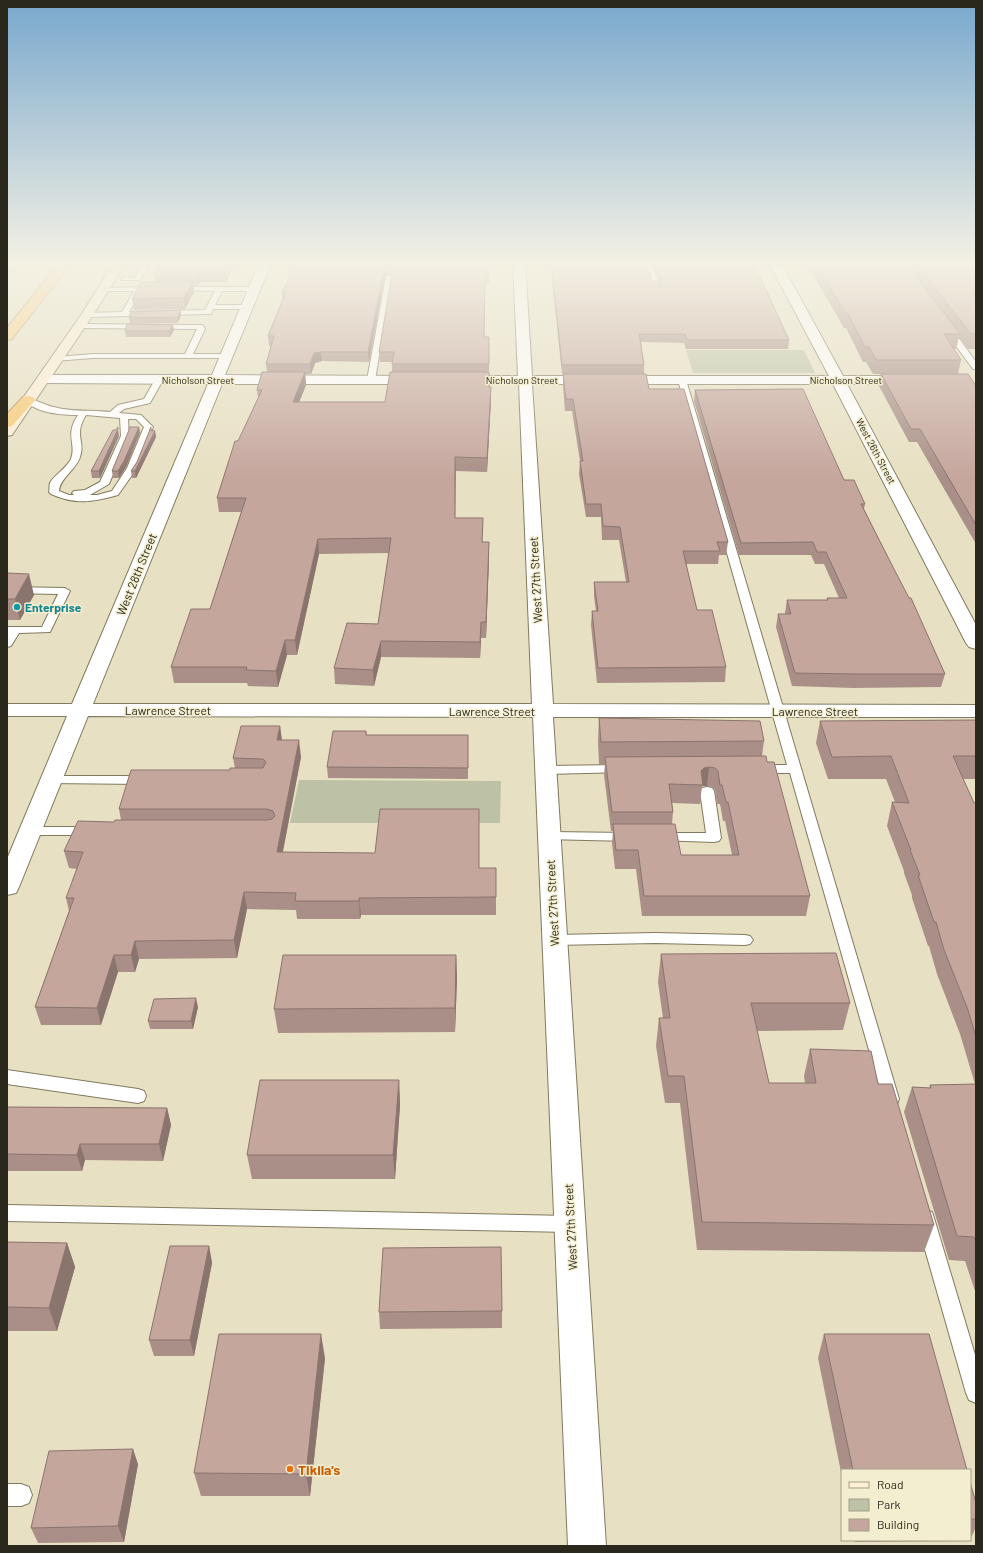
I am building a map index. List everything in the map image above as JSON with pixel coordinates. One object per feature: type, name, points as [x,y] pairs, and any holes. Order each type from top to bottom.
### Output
[{"type":"highway","points":[[7,423],[28,400]]},
{"type":"main road","points":[[7,432],[74,333]]},
{"type":"street","name":"West 28th Street","points":[[7,887],[31,832],[235,333]]},
{"type":"street","name":"West 27th Street","points":[[523,333],[587,1546]]},
{"type":"street","name":"West 26th Street","points":[[813,333],[976,643]]},
{"type":"street","name":"Nicholson Street","points":[[44,379],[432,380]]},
{"type":"street","name":"Nicholson Street","points":[[448,380],[922,380]]},
{"type":"street","name":"Lawrence Street","points":[[7,710],[976,711]]},
{"type":"lane","points":[[188,356],[199,333]]},
{"type":"lane","points":[[371,380],[379,333]]},
{"type":"lane","points":[[952,333],[976,367]]},
{"type":"lane","points":[[57,359],[93,356],[226,356]]},
{"type":"lane","points":[[111,416],[121,407],[147,400],[159,380]]},
{"type":"lane","points":[[682,380],[894,1112]]},
{"type":"lane","points":[[28,400],[56,411],[84,412],[111,416],[138,417],[149,427],[132,468],[114,493],[97,498],[68,498],[54,492],[55,483],[64,475],[78,452],[75,428],[77,421],[84,412]]},
{"type":"lane","points":[[58,494],[87,493],[104,484],[125,436],[124,416]]},
{"type":"lane","points":[[7,590],[65,591],[46,630],[11,630],[7,644]]},
{"type":"lane","points":[[748,769],[795,769]]},
{"type":"lane","points":[[545,770],[631,770]]},
{"type":"lane","points":[[52,780],[160,780]]},
{"type":"lane","points":[[549,836],[714,838],[707,791]]},
{"type":"lane","points":[[31,832],[103,831]]},
{"type":"lane","points":[[554,940],[655,938],[745,940]]},
{"type":"lane","points":[[7,1077],[138,1096]]},
{"type":"lane","points":[[921,1203],[976,1393]]},
{"type":"lane","points":[[7,1213],[570,1224]]},
{"type":"green space","points":[[686,350],[804,350],[815,373],[693,373]]},
{"type":"green space","points":[[299,780],[501,781],[500,823],[290,823]]},
{"type":"building","points":[[269,333],[372,333],[368,352],[314,353],[310,364],[266,364],[274,336],[268,336]]},
{"type":"building","points":[[382,333],[484,333],[484,337],[489,337],[489,364],[392,364],[394,352],[379,352]]},
{"type":"building","points":[[559,333],[786,333],[789,340],[687,340],[685,334],[639,334],[644,365],[562,365]]},
{"type":"building","points":[[858,333],[960,333],[944,334],[961,360],[876,360],[869,347],[865,347]]},
{"type":"building","points":[[262,372],[305,372],[293,402],[385,402],[390,372],[489,372],[489,387],[491,387],[487,458],[455,457],[455,518],[483,518],[482,542],[489,542],[486,622],[481,622],[480,642],[381,641],[373,670],[334,668],[347,623],[378,624],[391,538],[318,539],[295,640],[285,640],[276,671],[246,670],[247,667],[171,667],[191,609],[210,609],[246,498],[217,498],[235,441],[238,441],[262,390],[257,390]]},
{"type":"building","points":[[563,374],[646,374],[649,389],[684,389],[728,542],[717,542],[720,551],[683,551],[697,610],[712,610],[726,667],[598,668],[592,611],[598,611],[594,582],[629,582],[620,527],[603,526],[601,504],[586,504],[580,461],[583,461],[573,399],[566,399]]},
{"type":"building","points":[[881,374],[968,374],[976,386],[976,525],[920,429],[911,429]]},
{"type":"building","points":[[803,389],[844,480],[854,480],[865,504],[861,504],[909,598],[911,598],[945,674],[795,673],[778,614],[791,614],[787,600],[828,600],[827,598],[847,598],[826,552],[817,552],[813,542],[741,543],[695,390]]},
{"type":"building","points":[[118,427],[99,471],[91,471],[113,430],[116,430]]},
{"type":"building","points":[[129,427],[139,427],[118,471],[112,471],[129,430]]},
{"type":"building","points":[[151,427],[150,430],[155,431],[135,471],[131,471],[137,462]]},
{"type":"building","points":[[7,573],[29,574],[15,599],[7,599]]},
{"type":"building","points":[[599,718],[760,721],[764,741],[601,742]]},
{"type":"building","points":[[976,720],[976,756],[953,756],[974,803],[976,803],[976,1037],[968,1010],[944,950],[936,922],[934,922],[918,875],[920,875],[892,802],[909,803],[891,756],[832,757],[820,721]]},
{"type":"building","points":[[241,726],[280,726],[277,740],[299,740],[277,852],[375,853],[380,809],[479,809],[479,868],[496,868],[496,897],[359,898],[359,901],[295,901],[296,893],[244,892],[234,940],[135,941],[131,955],[114,955],[97,1008],[35,1007],[74,898],[66,898],[83,852],[64,851],[78,821],[267,820],[272,819],[275,816],[273,811],[267,809],[119,809],[131,770],[230,770],[230,768],[263,768],[266,762],[263,759],[233,758]]},
{"type":"building","points":[[333,731],[366,731],[366,735],[468,735],[468,768],[327,767]]},
{"type":"building","points":[[766,756],[767,762],[774,762],[810,896],[644,896],[638,850],[616,850],[613,824],[675,824],[681,855],[739,855],[728,802],[726,802],[722,785],[720,785],[718,771],[715,768],[709,767],[704,768],[701,771],[703,785],[669,784],[673,812],[612,812],[605,757]]},
{"type":"building","points":[[836,953],[850,1003],[751,1003],[769,1083],[816,1083],[810,1049],[871,1051],[878,1084],[892,1084],[934,1225],[702,1222],[684,1076],[668,1076],[659,1018],[670,1018],[661,954]]},
{"type":"building","points":[[283,955],[456,955],[455,1008],[274,1009]]},
{"type":"building","points":[[196,998],[191,1021],[148,1021],[154,999]]},
{"type":"building","points":[[260,1080],[399,1080],[393,1155],[247,1155]]},
{"type":"building","points":[[976,1084],[976,1242],[974,1237],[957,1236],[912,1087],[931,1088],[930,1085]]},
{"type":"building","points":[[7,1107],[167,1108],[159,1144],[80,1144],[77,1155],[7,1154]]},
{"type":"building","points":[[7,1242],[67,1243],[49,1308],[7,1307]]},
{"type":"building","points":[[170,1246],[209,1246],[190,1340],[149,1340]]},
{"type":"building","points":[[501,1247],[502,1311],[379,1312],[383,1248]]},
{"type":"building","points":[[219,1334],[321,1334],[306,1474],[194,1473]]},
{"type":"building","points":[[824,1334],[929,1334],[967,1469],[853,1469]]},
{"type":"building","points":[[133,1449],[118,1526],[31,1528],[49,1451]]},
{"type":"building","points":[[971,1486],[976,1503],[976,1519],[971,1519]]},
{"type":"place","name":"Enterprise","points":[[17,607]]},
{"type":"place","name":"Tikila's","points":[[290,1469]]}]
